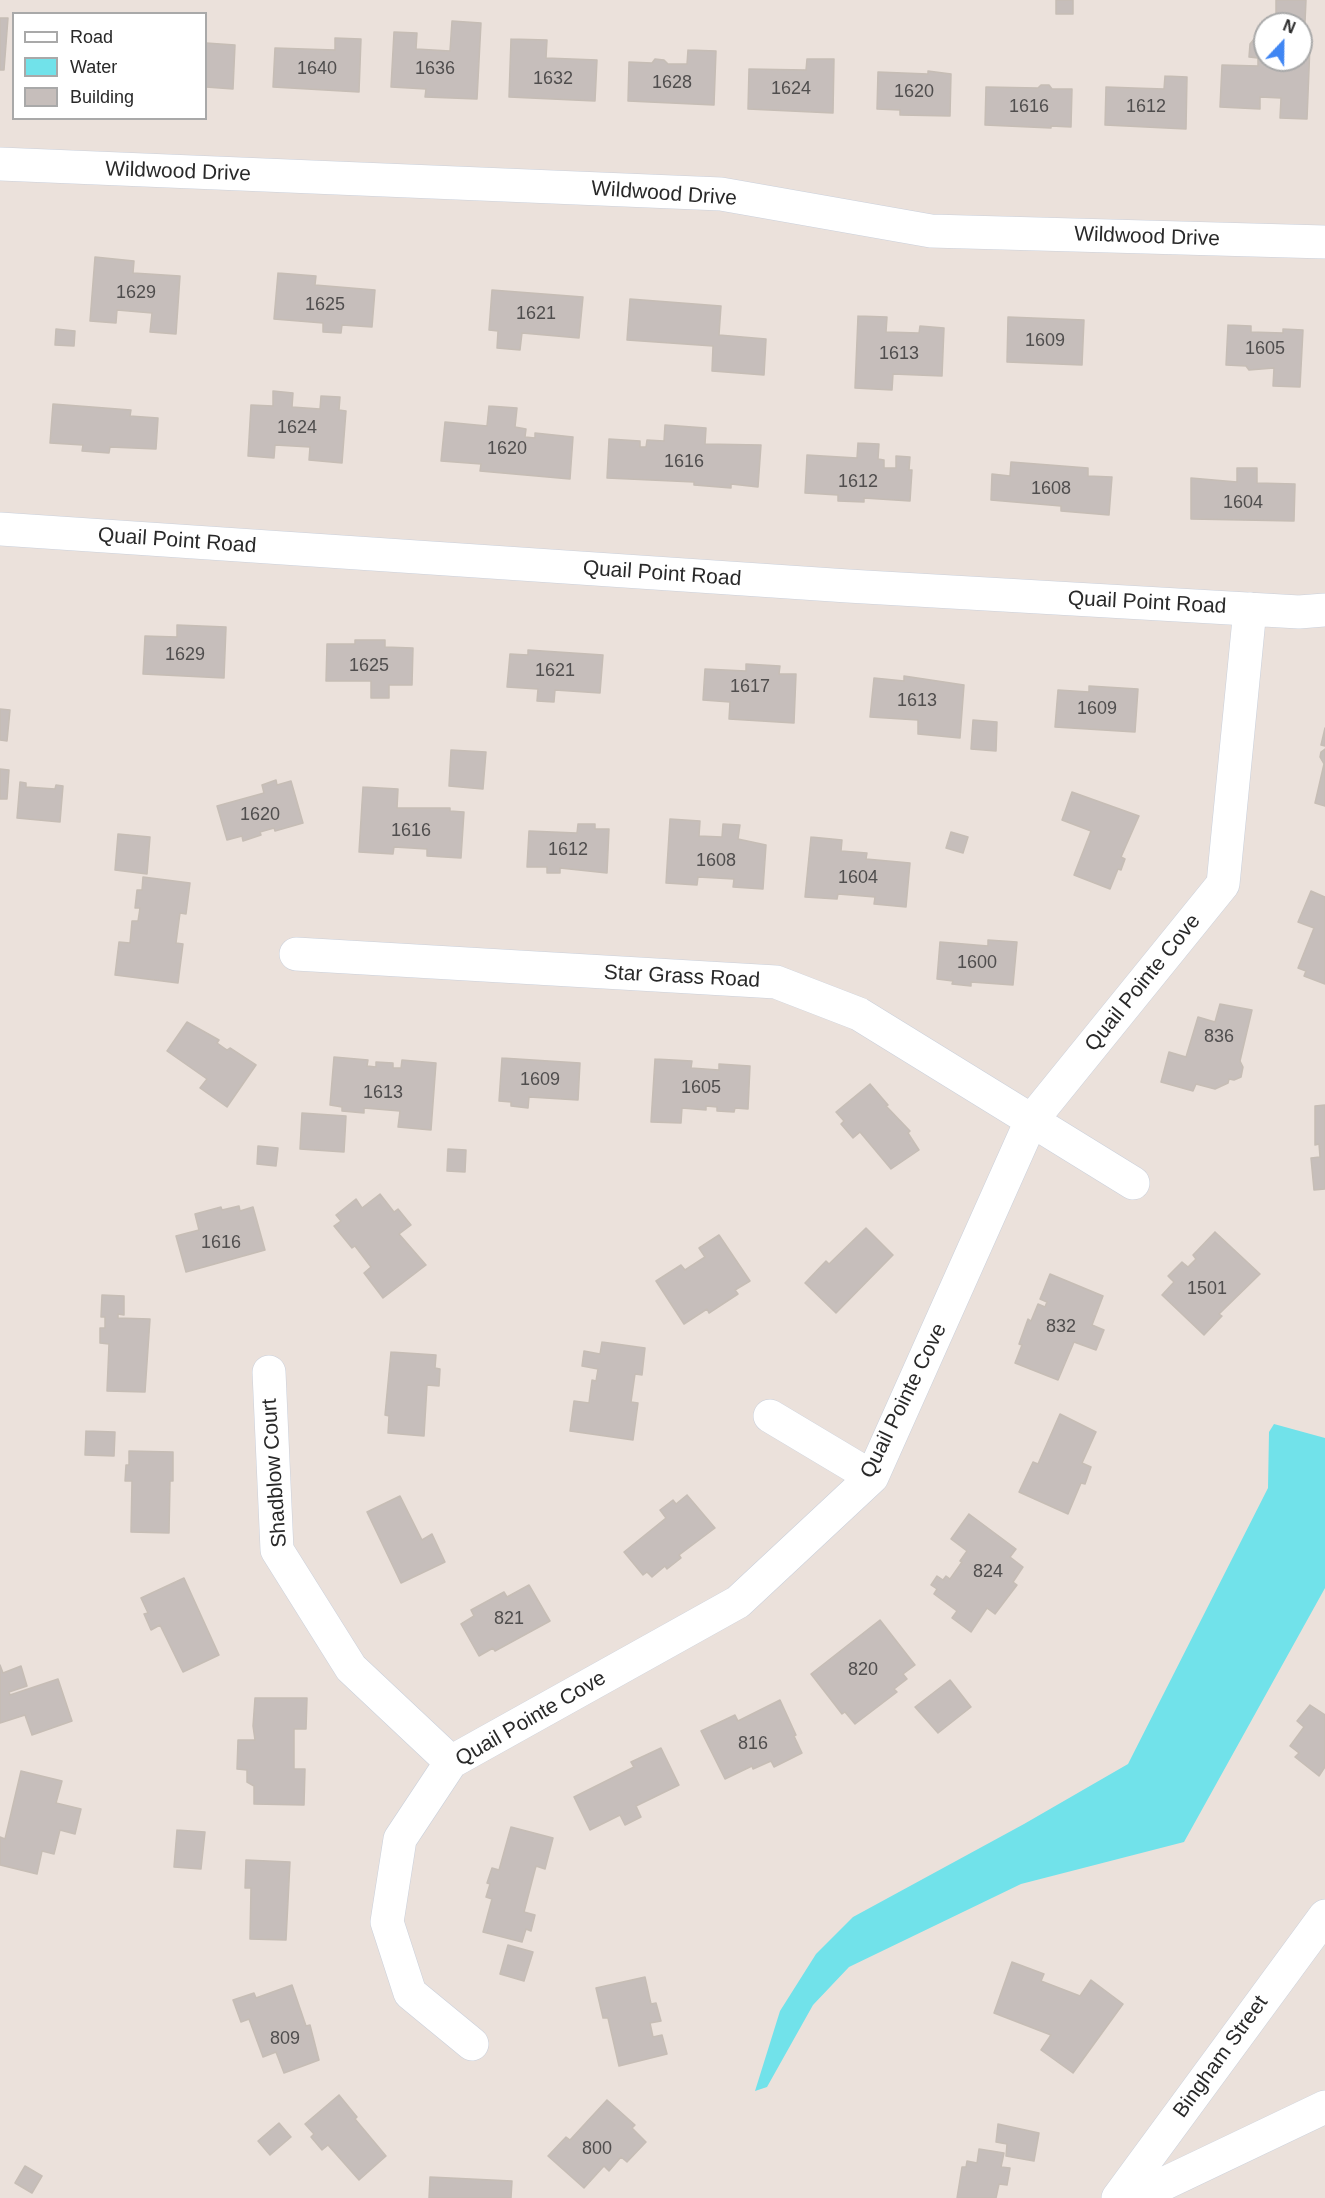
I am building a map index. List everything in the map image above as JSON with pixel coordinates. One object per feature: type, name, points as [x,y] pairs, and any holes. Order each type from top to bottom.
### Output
[{"type":"street","name":"Wildwood Drive","points":[[0,164],[721,194],[931,231],[1325,242]]},
{"type":"street","name":"Quail Point Road","points":[[0,529],[848,586],[1299,612],[1325,610]]},
{"type":"street","name":"Quail Pointe Cove","points":[[472,2044],[410,1993],[387,1922],[400,1839],[451,1762],[738,1602],[872,1478],[1031,1121],[1223,884],[1250,609]]},
{"type":"street","name":"Star Grass Road","points":[[296,954],[776,982],[859,1014],[1133,1183]]},
{"type":"street","name":"Shadblow Court","points":[[269,1372],[277,1550],[351,1668],[451,1762]]},
{"type":"street","points":[[770,1416],[872,1478]]},
{"type":"street","name":"Bingham Street","points":[[1118,2198],[1325,1916]]},
{"type":"street","points":[[1134,2198],[1325,2107]]},
{"type":"water","points":[[1274,1424],[1325,1438],[1325,1588],[1184,1842],[1021,1884],[849,1967],[813,2005],[767,2087],[755,2091],[780,2011],[816,1954],[853,1917],[1024,1824],[1128,1764],[1268,1488],[1269,1432]]},
{"type":"building","points":[[1056,0],[1073,0],[1073,14],[1056,14]]},
{"type":"building","points":[[1276,0],[1306,0],[1305,12],[1276,12]]},
{"type":"building","points":[[0,18],[8,18],[4,70],[0,70]]},
{"type":"building","points":[[452,21],[481,23],[477,99],[425,97],[426,89],[391,87],[394,32],[417,33],[416,49],[450,51]]},
{"type":"building","points":[[335,38],[361,39],[359,92],[273,87],[275,48],[335,50]]},
{"type":"building","points":[[511,39],[547,40],[546,58],[597,60],[595,101],[509,97]]},
{"type":"building","points":[[1253,40],[1253,57],[1249,57],[1250,44]]},
{"type":"building","points":[[207,43],[235,45],[233,89],[207,87]]},
{"type":"building","points":[[688,50],[716,51],[714,105],[628,101],[629,62],[652,63],[655,59],[664,60],[668,64],[687,64]]},
{"type":"building","points":[[807,59],[834,59],[833,113],[748,109],[749,69],[806,70]]},
{"type":"building","points":[[1222,65],[1253,66],[1253,72],[1309,72],[1307,119],[1280,118],[1281,98],[1260,97],[1260,109],[1220,107]]},
{"type":"building","points":[[928,71],[951,74],[950,116],[900,115],[900,110],[877,109],[878,72],[928,74]]},
{"type":"building","points":[[1165,76],[1187,77],[1186,129],[1105,125],[1106,87],[1164,89]]},
{"type":"building","points":[[1041,85],[1049,85],[1052,89],[1072,89],[1071,127],[985,125],[986,87],[1038,88]]},
{"type":"building","points":[[95,257],[134,261],[133,273],[180,276],[176,334],[150,332],[152,313],[117,310],[116,323],[90,321]]},
{"type":"building","points":[[278,273],[316,276],[315,285],[375,290],[372,327],[342,325],[341,333],[323,332],[323,323],[274,319]]},
{"type":"building","points":[[492,290],[583,297],[579,338],[522,333],[520,350],[497,348],[498,331],[489,330]]},
{"type":"building","points":[[630,299],[721,306],[719,335],[766,339],[764,375],[712,371],[713,346],[627,340]]},
{"type":"building","points":[[858,316],[887,317],[886,332],[919,333],[920,326],[944,328],[942,376],[893,374],[892,390],[855,388]]},
{"type":"building","points":[[1008,317],[1084,320],[1082,365],[1007,362]]},
{"type":"building","points":[[1228,325],[1251,326],[1251,332],[1283,333],[1283,329],[1303,330],[1300,387],[1273,386],[1274,368],[1249,370],[1246,366],[1226,365]]},
{"type":"building","points":[[56,329],[75,331],[74,346],[55,345]]},
{"type":"building","points":[[273,391],[293,393],[292,407],[320,409],[321,396],[340,397],[339,410],[346,411],[342,463],[309,460],[310,447],[275,445],[274,458],[248,456],[251,405],[273,406]]},
{"type":"building","points":[[53,404],[131,410],[130,416],[158,418],[156,449],[110,447],[109,453],[82,451],[83,445],[50,443]]},
{"type":"building","points":[[489,406],[517,408],[515,427],[526,429],[525,437],[535,438],[535,433],[573,437],[570,479],[480,471],[481,464],[441,461],[445,422],[487,426]]},
{"type":"building","points":[[665,425],[706,428],[705,444],[761,445],[758,487],[731,484],[731,488],[694,485],[694,482],[607,478],[609,439],[640,441],[640,447],[646,447],[647,440],[664,441]]},
{"type":"building","points":[[858,443],[879,444],[878,459],[884,460],[884,468],[896,468],[896,456],[910,457],[909,470],[912,470],[910,501],[864,498],[864,502],[838,501],[838,495],[805,493],[807,455],[857,458]]},
{"type":"building","points":[[1011,462],[1088,468],[1088,476],[1112,477],[1109,515],[1061,511],[1061,506],[991,500],[992,474],[1010,476]]},
{"type":"building","points":[[1237,468],[1257,468],[1257,483],[1295,484],[1294,521],[1191,519],[1191,478],[1237,482]]},
{"type":"building","points":[[177,625],[226,627],[224,678],[143,674],[145,636],[177,637]]},
{"type":"building","points":[[355,640],[385,640],[385,647],[413,648],[412,685],[389,685],[389,698],[371,698],[371,681],[326,681],[327,644],[355,644]]},
{"type":"building","points":[[528,650],[603,655],[600,693],[555,690],[554,702],[537,701],[538,689],[507,687],[510,654],[528,655]]},
{"type":"building","points":[[746,664],[780,666],[779,674],[796,674],[794,723],[729,719],[730,702],[703,700],[705,669],[746,671]]},
{"type":"building","points":[[904,676],[964,685],[960,738],[918,734],[918,720],[870,717],[874,678],[904,681]]},
{"type":"building","points":[[1089,686],[1138,689],[1135,732],[1055,727],[1058,690],[1089,692]]},
{"type":"building","points":[[0,709],[10,710],[7,741],[0,740]]},
{"type":"building","points":[[973,720],[997,722],[996,751],[971,749]]},
{"type":"building","points":[[1325,728],[1325,746],[1321,745]]},
{"type":"building","points":[[1325,749],[1325,806],[1315,803],[1324,764],[1320,757],[1321,752]]},
{"type":"building","points":[[451,750],[486,752],[483,789],[449,786]]},
{"type":"building","points":[[0,769],[9,770],[7,799],[0,799]]},
{"type":"building","points":[[276,780],[277,785],[291,781],[303,823],[275,831],[274,828],[260,832],[261,835],[243,841],[242,836],[227,840],[217,806],[264,793],[262,785]]},
{"type":"building","points":[[20,782],[26,783],[26,787],[55,789],[56,785],[63,786],[60,822],[17,818]]},
{"type":"building","points":[[363,787],[398,789],[397,808],[450,808],[450,811],[464,812],[461,858],[427,856],[427,849],[394,847],[393,854],[359,852]]},
{"type":"building","points":[[1072,792],[1139,816],[1121,857],[1125,859],[1121,870],[1118,869],[1110,889],[1074,875],[1091,831],[1062,820]]},
{"type":"building","points":[[670,819],[700,821],[699,836],[722,837],[723,824],[740,825],[738,839],[766,845],[763,889],[733,887],[734,879],[698,877],[697,885],[666,883]]},
{"type":"building","points":[[578,824],[595,824],[595,829],[609,829],[607,873],[560,868],[560,873],[547,873],[547,867],[527,867],[529,831],[577,833]]},
{"type":"building","points":[[951,832],[968,837],[963,853],[946,848]]},
{"type":"building","points":[[118,834],[150,837],[147,874],[115,870]]},
{"type":"building","points":[[811,837],[842,840],[841,851],[867,853],[866,859],[910,863],[906,907],[874,904],[875,897],[838,894],[837,899],[805,897]]},
{"type":"building","points":[[143,877],[190,883],[186,914],[180,913],[176,943],[183,944],[178,983],[115,975],[119,942],[130,943],[132,921],[138,921],[140,908],[135,908],[137,890],[142,890]]},
{"type":"building","points":[[1311,891],[1325,897],[1325,984],[1304,976],[1306,971],[1298,968],[1314,928],[1298,922]]},
{"type":"building","points":[[988,940],[1017,942],[1013,985],[971,982],[971,986],[952,984],[953,981],[937,979],[940,942],[988,946]]},
{"type":"building","points":[[1220,1004],[1252,1010],[1240,1061],[1243,1067],[1241,1077],[1234,1080],[1229,1079],[1228,1083],[1215,1089],[1196,1084],[1193,1091],[1161,1082],[1169,1052],[1186,1057],[1198,1017],[1215,1022]]},
{"type":"building","points":[[187,1022],[219,1040],[217,1043],[227,1050],[230,1048],[256,1065],[227,1107],[200,1088],[207,1079],[167,1051]]},
{"type":"building","points":[[334,1057],[368,1060],[367,1066],[376,1067],[376,1062],[393,1063],[393,1068],[401,1068],[402,1060],[436,1063],[431,1130],[398,1127],[400,1111],[364,1108],[364,1113],[342,1111],[342,1107],[330,1105]]},
{"type":"building","points":[[502,1058],[580,1063],[578,1100],[529,1097],[528,1108],[511,1106],[511,1102],[499,1101]]},
{"type":"building","points":[[655,1059],[692,1061],[691,1068],[719,1070],[719,1064],[750,1066],[748,1109],[735,1108],[734,1112],[717,1111],[717,1107],[706,1106],[706,1110],[682,1108],[681,1123],[651,1122]]},
{"type":"building","points":[[870,1084],[888,1105],[886,1106],[910,1131],[908,1133],[919,1150],[891,1169],[860,1132],[853,1138],[841,1124],[844,1121],[836,1112]]},
{"type":"building","points":[[1325,1105],[1325,1189],[1314,1190],[1311,1158],[1320,1157],[1319,1144],[1315,1145],[1315,1106]]},
{"type":"building","points":[[302,1113],[346,1116],[344,1152],[300,1149]]},
{"type":"building","points":[[258,1146],[278,1148],[276,1166],[257,1164]]},
{"type":"building","points":[[448,1149],[466,1150],[465,1172],[447,1171]]},
{"type":"building","points":[[380,1194],[394,1212],[398,1209],[411,1225],[399,1234],[426,1265],[383,1298],[364,1273],[371,1267],[355,1246],[352,1248],[334,1226],[341,1221],[336,1215],[356,1199],[362,1208]]},
{"type":"building","points":[[239,1206],[240,1211],[253,1207],[265,1250],[186,1272],[176,1236],[199,1230],[195,1214],[221,1207],[222,1210]]},
{"type":"building","points":[[866,1228],[893,1255],[836,1313],[805,1283],[826,1261],[829,1264]]},
{"type":"building","points":[[1215,1232],[1260,1274],[1219,1314],[1222,1316],[1204,1335],[1162,1295],[1174,1282],[1168,1276],[1182,1262],[1188,1267],[1196,1259],[1193,1255]]},
{"type":"building","points":[[719,1235],[750,1281],[735,1290],[738,1294],[709,1313],[707,1309],[684,1324],[656,1281],[681,1265],[685,1270],[705,1257],[699,1248]]},
{"type":"building","points":[[1050,1274],[1103,1296],[1092,1325],[1104,1330],[1096,1350],[1074,1342],[1058,1380],[1015,1363],[1028,1319],[1031,1321],[1038,1304],[1045,1307],[1047,1302],[1040,1299]]},
{"type":"building","points":[[102,1295],[124,1296],[124,1315],[118,1314],[118,1318],[150,1319],[145,1392],[107,1391],[109,1344],[100,1343],[100,1328],[105,1328],[105,1317],[101,1317]]},
{"type":"building","points":[[602,1342],[645,1348],[642,1375],[635,1374],[631,1402],[638,1403],[633,1440],[570,1431],[574,1401],[589,1403],[592,1380],[596,1381],[598,1369],[582,1366],[584,1351],[600,1354]]},
{"type":"building","points":[[391,1352],[436,1355],[435,1368],[440,1369],[439,1386],[427,1385],[424,1436],[388,1433],[389,1416],[385,1415]]},
{"type":"building","points":[[1060,1414],[1096,1432],[1082,1463],[1091,1467],[1085,1484],[1081,1483],[1068,1514],[1019,1492],[1033,1462],[1038,1464]]},
{"type":"building","points":[[86,1431],[115,1432],[114,1456],[85,1455]]},
{"type":"building","points":[[129,1451],[173,1452],[169,1533],[131,1532],[132,1481],[125,1481],[126,1465],[129,1465]]},
{"type":"building","points":[[687,1495],[715,1528],[679,1555],[681,1558],[667,1569],[665,1566],[652,1577],[647,1572],[643,1575],[624,1552],[666,1518],[660,1510],[673,1500],[676,1504]]},
{"type":"building","points":[[400,1496],[422,1540],[432,1534],[445,1562],[401,1583],[367,1512]]},
{"type":"building","points":[[969,1514],[1016,1549],[1010,1557],[1023,1567],[1013,1582],[1017,1585],[995,1614],[987,1608],[971,1632],[952,1618],[957,1611],[934,1594],[937,1589],[931,1585],[937,1576],[943,1580],[946,1576],[950,1579],[962,1562],[960,1561],[967,1551],[951,1539]]},
{"type":"building","points":[[184,1578],[219,1655],[183,1672],[160,1625],[151,1630],[144,1614],[148,1613],[141,1598]]},
{"type":"building","points":[[529,1585],[550,1621],[495,1651],[493,1648],[479,1656],[461,1624],[474,1616],[471,1610],[504,1592],[507,1597]]},
{"type":"building","points":[[880,1620],[915,1665],[903,1674],[907,1679],[894,1689],[897,1692],[855,1724],[845,1712],[842,1714],[811,1674]]},
{"type":"building","points":[[0,1665],[3,1673],[21,1666],[27,1686],[9,1692],[10,1695],[58,1679],[72,1721],[32,1735],[25,1715],[0,1723]]},
{"type":"building","points":[[950,1680],[971,1707],[938,1733],[915,1707]]},
{"type":"building","points":[[255,1698],[307,1698],[306,1729],[294,1729],[294,1769],[305,1769],[304,1805],[254,1804],[254,1786],[247,1782],[247,1770],[237,1769],[238,1740],[255,1740],[253,1726]]},
{"type":"building","points":[[780,1700],[802,1753],[774,1767],[771,1761],[753,1769],[752,1766],[725,1779],[701,1731],[735,1715],[738,1721]]},
{"type":"building","points":[[1310,1705],[1325,1715],[1325,1767],[1319,1776],[1295,1757],[1299,1753],[1290,1746],[1304,1727],[1297,1721]]},
{"type":"building","points":[[661,1748],[679,1785],[636,1806],[641,1817],[625,1825],[620,1815],[590,1830],[574,1797],[634,1767],[631,1762]]},
{"type":"building","points":[[21,1771],[62,1781],[56,1803],[81,1809],[75,1834],[60,1830],[54,1854],[42,1851],[37,1874],[0,1865],[0,1837],[5,1839]]},
{"type":"building","points":[[511,1827],[553,1838],[545,1869],[536,1866],[524,1912],[535,1915],[531,1931],[526,1929],[522,1942],[483,1932],[492,1899],[486,1897],[490,1884],[487,1883],[492,1868],[499,1870]]},
{"type":"building","points":[[177,1830],[205,1832],[201,1869],[174,1867]]},
{"type":"building","points":[[246,1860],[290,1862],[286,1940],[250,1939],[251,1888],[245,1888]]},
{"type":"building","points":[[508,1945],[533,1952],[524,1981],[500,1974]]},
{"type":"building","points":[[1012,1962],[1044,1974],[1041,1981],[1080,1996],[1091,1980],[1123,2004],[1073,2073],[1041,2050],[1051,2035],[994,2013]]},
{"type":"building","points":[[645,1977],[651,2004],[656,2003],[661,2021],[650,2023],[653,2037],[662,2035],[667,2054],[619,2066],[608,2018],[603,2018],[596,1988]]},
{"type":"building","points":[[292,1985],[306,2026],[310,2025],[319,2060],[284,2073],[276,2052],[263,2057],[249,2019],[241,2022],[233,2000],[254,1993],[256,1998]]},
{"type":"building","points":[[339,2095],[357,2117],[355,2119],[386,2156],[359,2180],[328,2145],[322,2150],[311,2137],[314,2134],[305,2124]]},
{"type":"building","points":[[607,2100],[635,2125],[632,2128],[646,2142],[627,2162],[621,2157],[609,2171],[604,2166],[584,2188],[548,2156],[566,2137],[570,2140]]},
{"type":"building","points":[[279,2123],[291,2137],[270,2155],[258,2141]]},
{"type":"building","points":[[998,2124],[1039,2133],[1034,2161],[1006,2156],[1007,2144],[996,2142]]},
{"type":"building","points":[[979,2149],[1004,2153],[1001,2167],[1010,2168],[1007,2185],[999,2184],[996,2198],[957,2198],[962,2167],[966,2167],[967,2161],[977,2163]]},
{"type":"building","points":[[25,2166],[42,2176],[32,2193],[15,2183]]},
{"type":"building","points":[[430,2177],[512,2181],[511,2198],[429,2198]]}]
